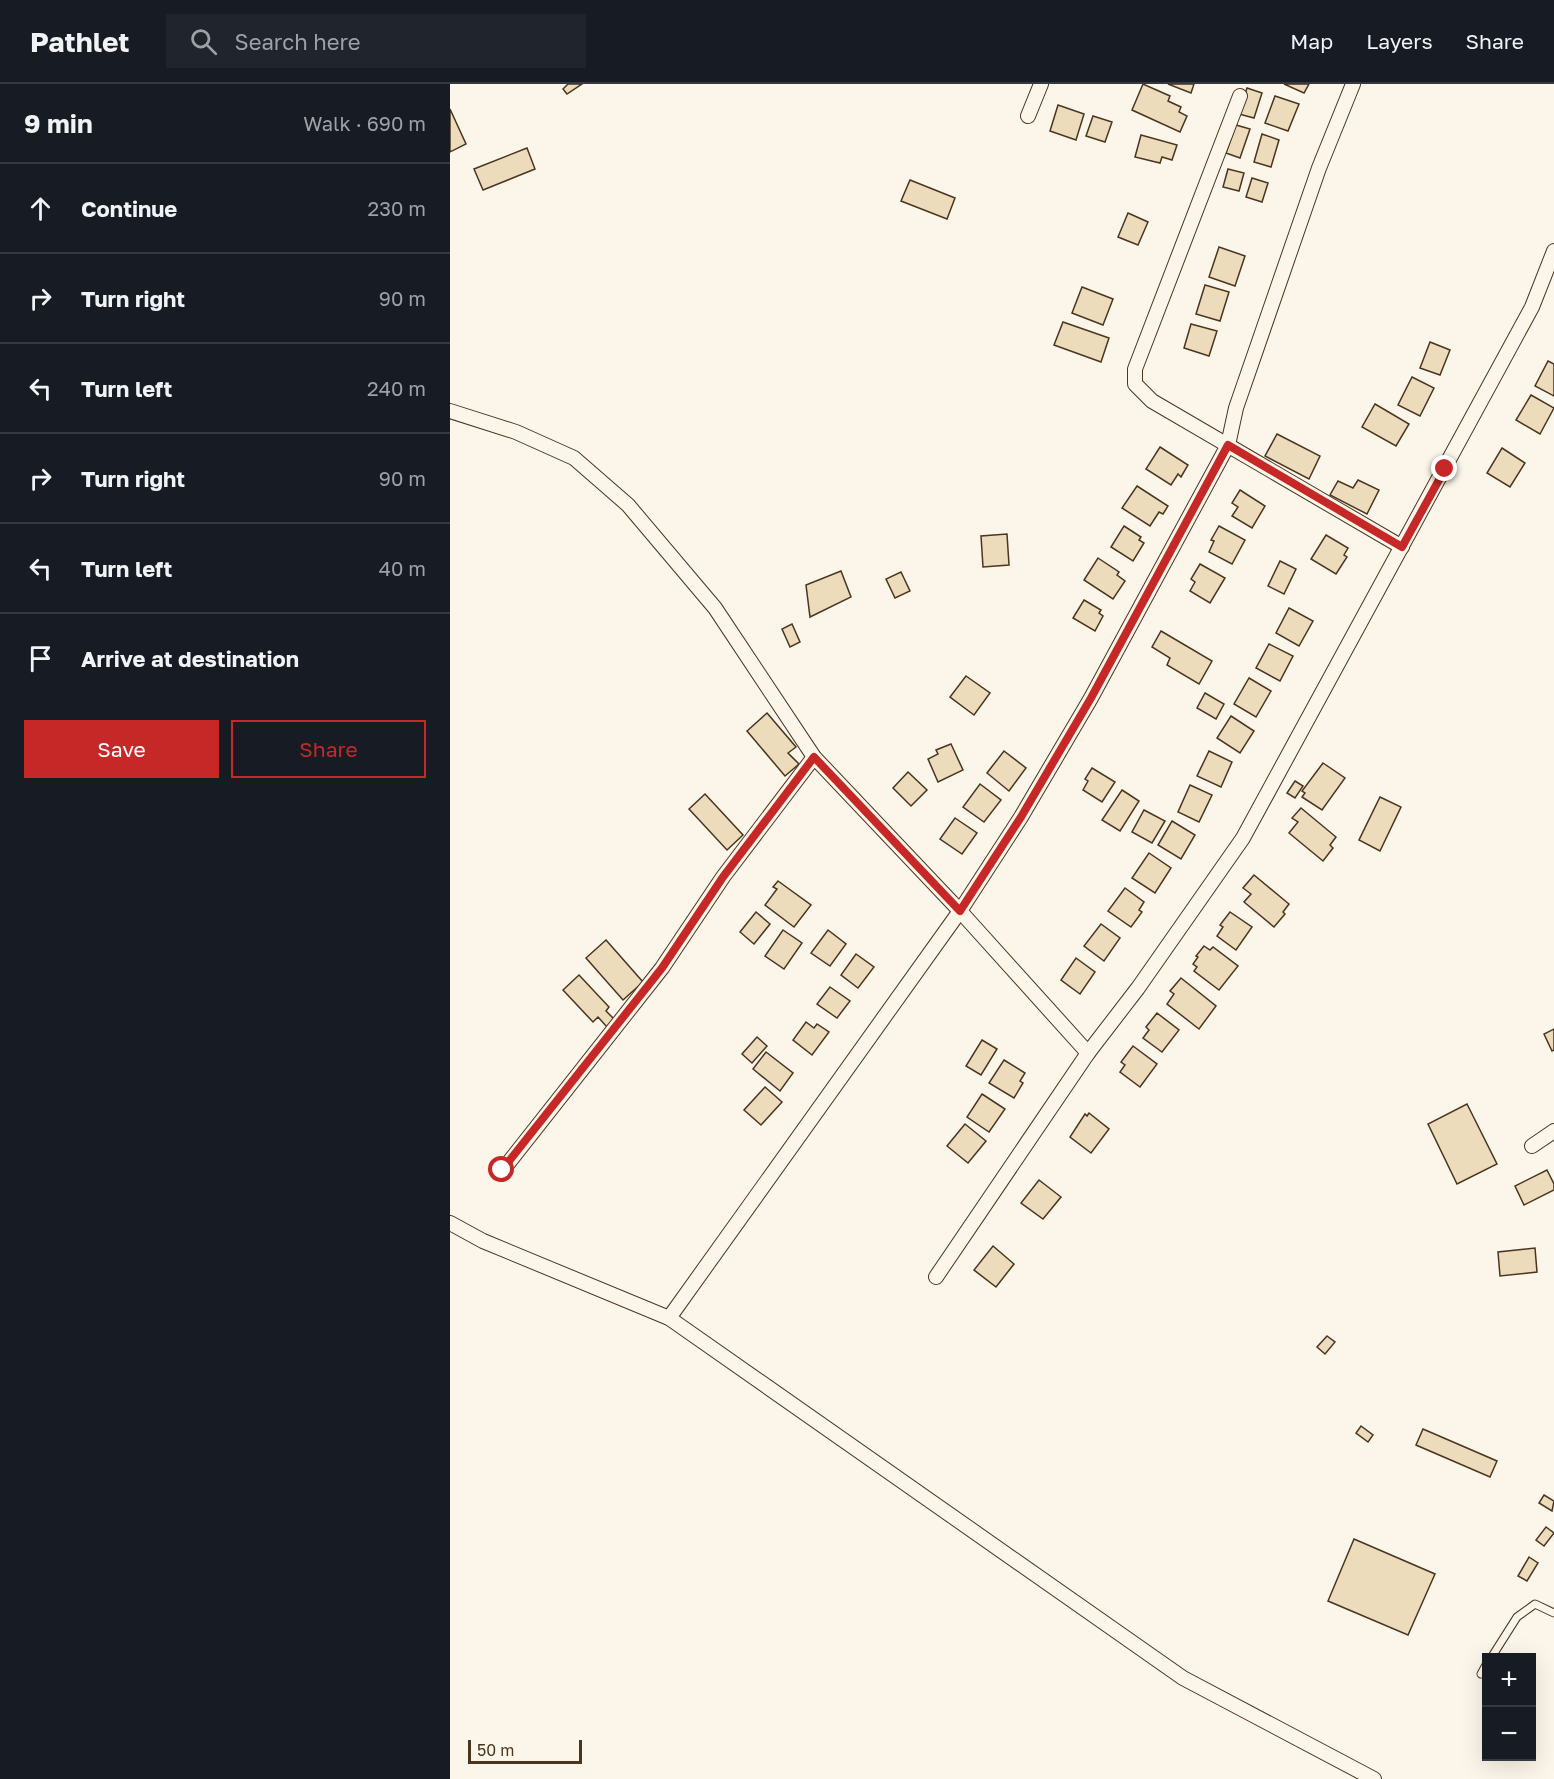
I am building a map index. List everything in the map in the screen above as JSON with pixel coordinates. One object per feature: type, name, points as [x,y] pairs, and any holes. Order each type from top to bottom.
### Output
[{"type":"street","points":[[1028,116],[1041,84]]},
{"type":"street","points":[[669,1318],[960,911],[1021,817],[1091,698],[1228,445],[1236,408],[1319,168],[1353,84]]},
{"type":"street","points":[[1240,96],[1135,369],[1135,384],[1152,401],[1402,547]]},
{"type":"street","points":[[936,1277],[1089,1053],[1138,988],[1243,838],[1532,307],[1554,251]]},
{"type":"street","points":[[450,411],[516,432],[574,458],[628,506],[716,608],[814,757],[960,911],[1089,1053]]},
{"type":"street","points":[[502,1170],[662,968],[723,877],[814,757]]},
{"type":"street","points":[[1532,1146],[1554,1131]]},
{"type":"street","points":[[450,1222],[483,1242],[669,1318],[1183,1678],[1374,1779]]},
{"type":"lane","points":[[1494,1653],[1517,1617],[1535,1604],[1554,1613]]},
{"type":"building","points":[[568,84],[582,84],[567,94],[563,89]]},
{"type":"building","points":[[1143,84],[1170,96],[1168,101],[1181,107],[1179,112],[1187,116],[1180,132],[1132,110]]},
{"type":"building","points":[[1168,84],[1194,84],[1191,93]]},
{"type":"building","points":[[1284,84],[1309,84],[1304,93]]},
{"type":"building","points":[[1247,88],[1262,93],[1254,118],[1239,114]]},
{"type":"building","points":[[1275,96],[1299,104],[1288,131],[1265,123]]},
{"type":"building","points":[[1058,105],[1084,114],[1076,140],[1050,131]]},
{"type":"building","points":[[450,109],[466,144],[450,152]]},
{"type":"building","points":[[1093,116],[1112,122],[1105,142],[1086,136]]},
{"type":"building","points":[[1236,125],[1250,129],[1240,158],[1226,153]]},
{"type":"building","points":[[1262,134],[1279,140],[1271,167],[1254,162]]},
{"type":"building","points":[[1141,135],[1177,145],[1172,160],[1162,157],[1160,163],[1135,157]]},
{"type":"building","points":[[527,148],[535,169],[483,190],[474,169]]},
{"type":"building","points":[[1228,169],[1244,173],[1239,191],[1223,187]]},
{"type":"building","points":[[1252,178],[1268,183],[1262,202],[1246,197]]},
{"type":"building","points":[[910,180],[955,198],[947,219],[901,201]]},
{"type":"building","points":[[1128,213],[1148,222],[1138,245],[1118,237]]},
{"type":"building","points":[[1219,247],[1245,256],[1235,286],[1209,277]]},
{"type":"building","points":[[1205,285],[1229,292],[1220,321],[1196,314]]},
{"type":"building","points":[[1082,287],[1113,299],[1103,325],[1072,313]]},
{"type":"building","points":[[1063,322],[1109,338],[1101,362],[1054,345]]},
{"type":"building","points":[[1191,324],[1217,331],[1209,356],[1184,348]]},
{"type":"building","points":[[1430,342],[1450,350],[1440,375],[1420,368]]},
{"type":"building","points":[[1548,361],[1554,364],[1554,396],[1535,386]]},
{"type":"building","points":[[1412,377],[1434,388],[1420,416],[1398,405]]},
{"type":"building","points":[[1531,395],[1554,408],[1540,434],[1516,420]]},
{"type":"building","points":[[1375,404],[1409,424],[1396,446],[1362,427]]},
{"type":"building","points":[[1277,434],[1320,456],[1309,479],[1265,456]]},
{"type":"building","points":[[1160,447],[1188,465],[1181,477],[1178,474],[1171,485],[1146,469]]},
{"type":"building","points":[[1502,448],[1525,463],[1510,487],[1487,473]]},
{"type":"building","points":[[1358,480],[1379,490],[1367,514],[1330,495],[1338,481],[1353,488]]},
{"type":"building","points":[[1137,486],[1168,506],[1163,514],[1159,512],[1150,526],[1122,508]]},
{"type":"building","points":[[1240,490],[1265,506],[1252,528],[1232,516],[1238,507],[1232,503]]},
{"type":"building","points":[[1124,526],[1141,537],[1139,540],[1144,543],[1133,561],[1111,547]]},
{"type":"building","points":[[1219,526],[1245,540],[1232,564],[1209,552],[1214,541],[1211,540]]},
{"type":"building","points":[[1007,534],[1009,565],[983,567],[981,536]]},
{"type":"building","points":[[1326,535],[1348,548],[1344,555],[1347,557],[1336,574],[1311,559]]},
{"type":"building","points":[[1098,558],[1119,572],[1117,575],[1125,581],[1113,599],[1084,580]]},
{"type":"building","points":[[1280,561],[1296,569],[1284,594],[1268,586]]},
{"type":"building","points":[[1200,564],[1225,578],[1210,603],[1190,591],[1195,582],[1191,579]]},
{"type":"building","points":[[841,571],[851,597],[810,617],[806,585]]},
{"type":"building","points":[[901,572],[910,591],[895,598],[886,579]]},
{"type":"building","points":[[1084,600],[1101,610],[1099,613],[1103,616],[1095,631],[1073,618]]},
{"type":"building","points":[[1289,608],[1313,621],[1299,646],[1276,633]]},
{"type":"building","points":[[792,624],[800,642],[790,647],[782,629]]},
{"type":"building","points":[[1161,631],[1212,661],[1199,684],[1167,665],[1170,658],[1152,647]]},
{"type":"building","points":[[1269,644],[1293,656],[1280,681],[1256,668]]},
{"type":"building","points":[[966,676],[990,693],[974,715],[950,697]]},
{"type":"building","points":[[1249,678],[1271,691],[1256,717],[1234,704]]},
{"type":"building","points":[[1205,693],[1224,704],[1216,719],[1197,708]]},
{"type":"building","points":[[767,713],[796,747],[788,753],[799,764],[785,776],[747,731]]},
{"type":"building","points":[[1231,716],[1254,731],[1240,753],[1217,738]]},
{"type":"building","points":[[951,744],[963,770],[938,782],[928,759],[938,754],[936,750]]},
{"type":"building","points":[[1004,751],[1026,768],[1009,791],[987,773]]},
{"type":"building","points":[[1209,751],[1232,762],[1221,787],[1197,776]]},
{"type":"building","points":[[1323,763],[1345,778],[1322,810],[1302,797],[1305,793],[1302,791]]},
{"type":"building","points":[[1092,768],[1115,782],[1102,802],[1083,790],[1088,781],[1085,779]]},
{"type":"building","points":[[908,772],[927,790],[911,806],[893,788]]},
{"type":"building","points":[[1295,781],[1303,786],[1295,798],[1287,793]]},
{"type":"building","points":[[980,784],[1001,800],[984,822],[963,807]]},
{"type":"building","points":[[1190,785],[1212,795],[1199,822],[1178,812]]},
{"type":"building","points":[[1122,790],[1139,801],[1120,831],[1102,820]]},
{"type":"building","points":[[705,794],[743,835],[727,850],[689,809]]},
{"type":"building","points":[[1380,797],[1401,807],[1380,851],[1359,840]]},
{"type":"building","points":[[1301,808],[1336,837],[1330,845],[1333,848],[1323,861],[1289,833],[1298,822],[1292,818]]},
{"type":"building","points":[[1144,810],[1165,821],[1152,843],[1132,832]]},
{"type":"building","points":[[955,818],[977,833],[962,854],[940,839]]},
{"type":"building","points":[[1172,821],[1195,835],[1181,859],[1158,845]]},
{"type":"building","points":[[1149,853],[1171,868],[1155,893],[1132,878]]},
{"type":"building","points":[[1254,875],[1289,904],[1283,912],[1285,914],[1274,927],[1244,902],[1251,894],[1243,888]]},
{"type":"building","points":[[778,881],[811,905],[794,927],[765,905],[777,889],[773,887]]},
{"type":"building","points":[[1125,888],[1144,902],[1139,910],[1142,912],[1131,927],[1108,911]]},
{"type":"building","points":[[756,912],[770,924],[754,944],[740,932]]},
{"type":"building","points":[[1230,912],[1252,927],[1236,950],[1217,936],[1223,927],[1220,925]]},
{"type":"building","points":[[1101,924],[1120,938],[1104,961],[1084,946]]},
{"type":"building","points":[[783,930],[802,943],[784,969],[765,956]]},
{"type":"building","points":[[828,930],[846,944],[830,966],[811,953]]},
{"type":"building","points":[[606,940],[643,982],[623,1000],[586,958]]},
{"type":"building","points":[[1204,946],[1210,950],[1213,947],[1238,966],[1219,990],[1194,971],[1197,967],[1193,964],[1198,957],[1196,956]]},
{"type":"building","points":[[856,954],[874,967],[858,988],[841,975]]},
{"type":"building","points":[[1076,958],[1095,972],[1080,994],[1061,980]]},
{"type":"building","points":[[579,975],[609,1007],[606,1011],[615,1020],[607,1027],[598,1017],[593,1022],[563,990]]},
{"type":"building","points":[[1181,978],[1216,1006],[1199,1029],[1167,1004],[1174,994],[1170,991]]},
{"type":"building","points":[[830,987],[850,1001],[837,1018],[817,1004]]},
{"type":"building","points":[[1157,1013],[1179,1030],[1162,1052],[1143,1038],[1149,1030],[1146,1027]]},
{"type":"building","points":[[806,1022],[814,1028],[817,1024],[829,1032],[812,1055],[793,1040]]},
{"type":"building","points":[[1554,1029],[1554,1050],[1552,1051],[1544,1034]]},
{"type":"building","points":[[757,1037],[767,1046],[752,1063],[742,1054]]},
{"type":"building","points":[[982,1040],[997,1049],[981,1075],[966,1066]]},
{"type":"building","points":[[1133,1046],[1157,1064],[1140,1087],[1120,1072],[1125,1065],[1121,1062]]},
{"type":"building","points":[[766,1052],[793,1073],[780,1091],[753,1069]]},
{"type":"building","points":[[1004,1060],[1025,1073],[1020,1081],[1023,1083],[1014,1098],[989,1083]]},
{"type":"building","points":[[765,1087],[782,1102],[761,1125],[744,1110]]},
{"type":"building","points":[[982,1094],[1005,1109],[989,1132],[967,1117]]},
{"type":"building","points":[[1467,1104],[1497,1164],[1457,1184],[1428,1124]]},
{"type":"building","points":[[1089,1113],[1109,1129],[1091,1153],[1070,1137],[1085,1114],[1087,1116]]},
{"type":"building","points":[[965,1124],[986,1141],[968,1163],[947,1146]]},
{"type":"building","points":[[1547,1170],[1554,1184],[1554,1190],[1524,1205],[1515,1186]]},
{"type":"building","points":[[1039,1180],[1061,1197],[1043,1219],[1021,1203]]},
{"type":"building","points":[[993,1246],[1014,1264],[996,1287],[974,1270]]},
{"type":"building","points":[[1535,1248],[1537,1272],[1500,1276],[1498,1252]]},
{"type":"building","points":[[1327,1336],[1335,1342],[1325,1354],[1317,1347]]},
{"type":"building","points":[[1361,1426],[1373,1435],[1368,1442],[1356,1433]]},
{"type":"building","points":[[1423,1429],[1497,1461],[1490,1477],[1416,1445]]},
{"type":"building","points":[[1544,1495],[1554,1501],[1552,1511],[1539,1503]]},
{"type":"building","points":[[1546,1527],[1554,1533],[1544,1546],[1536,1540]]},
{"type":"building","points":[[1354,1539],[1435,1574],[1408,1635],[1328,1601]]},
{"type":"building","points":[[1529,1557],[1538,1563],[1527,1581],[1518,1576]]},
{"type":"route","points":[[502,1170],[662,968],[723,877],[814,757],[960,911],[1021,817],[1091,698],[1228,445],[1402,547],[1445,469]]}]
